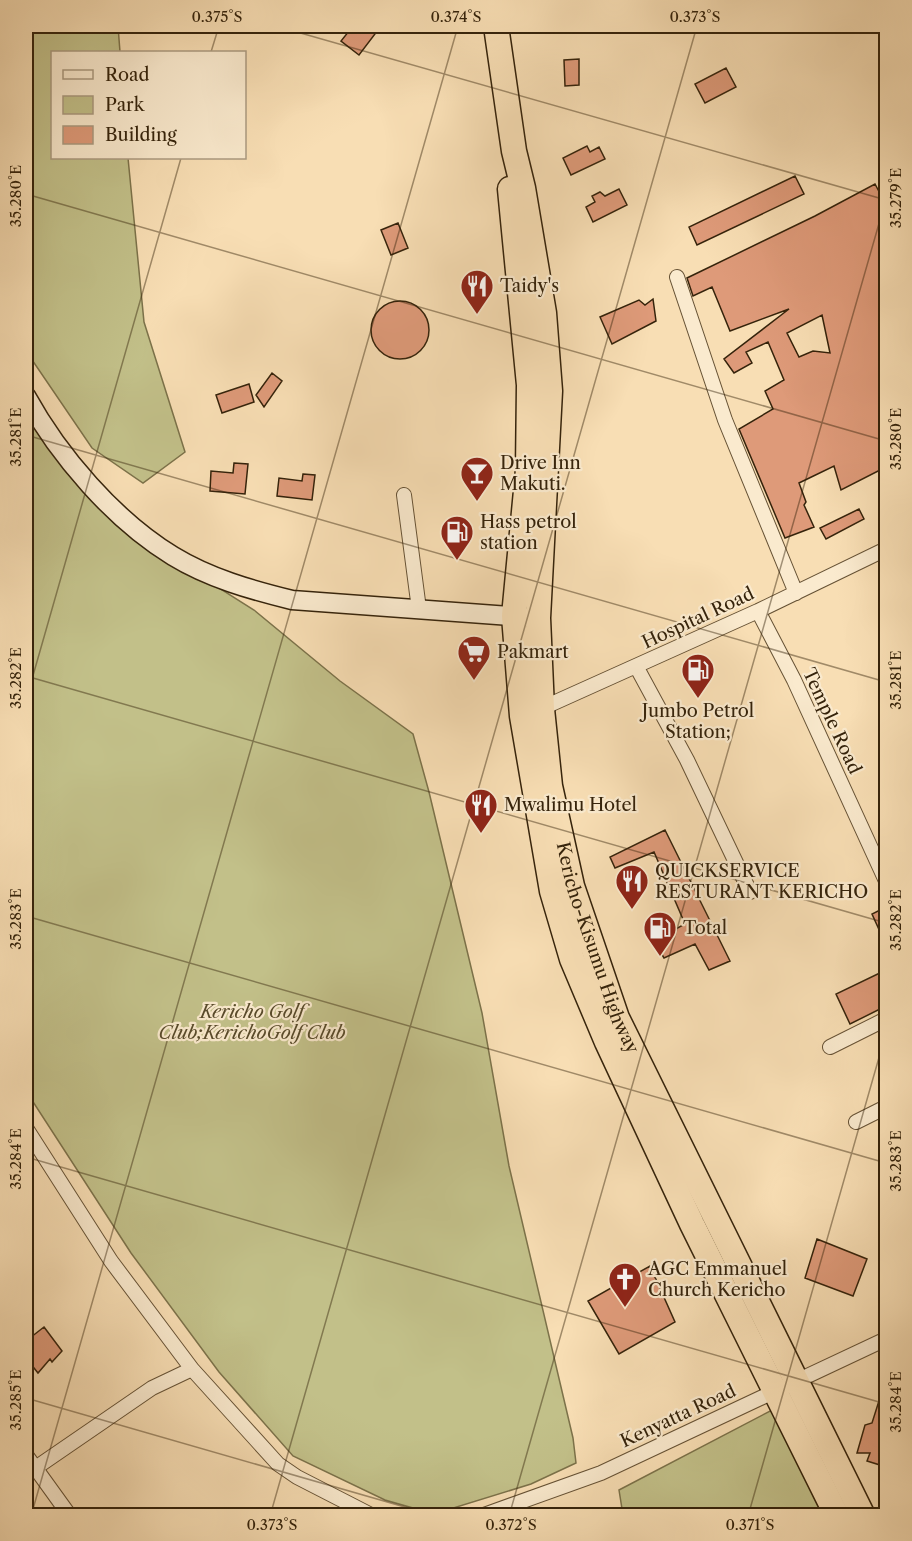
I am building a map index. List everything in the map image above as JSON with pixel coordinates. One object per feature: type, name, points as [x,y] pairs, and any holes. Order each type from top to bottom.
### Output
[{"type":"highway","name":"Kericho-Kisumu Highway","points":[[496,26],[513,151],[523,188],[543,313],[550,391],[526,617],[532,712],[552,891],[572,958],[607,1042],[663,1163],[837,1515]]},
{"type":"highway","name":"Kericho-Kisumu Highway","points":[[532,712],[572,886],[617,1018],[863,1515]]},
{"type":"street","points":[[677,277],[725,420],[796,592]]},
{"type":"street","points":[[26,396],[45,430],[74,467],[150,541],[175,557],[215,576],[256,592],[292,600],[526,617]]},
{"type":"street","points":[[404,495],[419,609]]},
{"type":"street","name":"Hospital Road","points":[[532,712],[758,611],[886,549]]},
{"type":"street","name":"Temple Road","points":[[758,611],[794,680],[886,881]]},
{"type":"street","points":[[636,666],[687,760],[750,892]]},
{"type":"street","points":[[830,1047],[886,1019]]},
{"type":"street","points":[[856,1122],[886,1107]]},
{"type":"street","points":[[26,1128],[111,1261],[192,1369],[278,1464],[306,1482],[373,1515]]},
{"type":"street","name":"Kenyatta Road","points":[[481,1515],[601,1473],[886,1339]]},
{"type":"street","points":[[34,1469],[152,1388],[192,1369]]},
{"type":"street","points":[[26,1455],[34,1469],[70,1515]]},
{"type":"green space","points":[[26,26],[118,26],[120,51],[51,51],[51,159],[128,159],[144,322],[185,452],[143,483],[92,448],[26,351]]},
{"type":"green space","name":"Kericho Golf Club;KerichoGolf Club","points":[[26,403],[42,433],[173,559],[254,610],[340,681],[413,734],[482,1013],[509,1166],[573,1438],[576,1463],[531,1484],[434,1514],[385,1500],[293,1456],[219,1372],[131,1253],[26,1091]]},
{"type":"green space","points":[[774,1409],[823,1515],[623,1515],[619,1490]]},
{"type":"building","points":[[353,26],[372,26],[378,30],[359,55],[341,41]]},
{"type":"building","points":[[579,59],[579,85],[565,86],[564,60]]},
{"type":"building","points":[[726,68],[736,87],[705,103],[695,84]]},
{"type":"building","points":[[587,146],[590,152],[599,147],[605,159],[571,175],[563,158]]},
{"type":"building","points":[[795,176],[804,194],[697,245],[689,227]]},
{"type":"building","points":[[875,184],[883,199],[886,197],[886,351],[882,353],[886,361],[886,467],[841,490],[834,466],[799,483],[806,502],[804,505],[814,527],[785,538],[739,429],[773,409],[765,391],[784,380],[768,342],[746,352],[752,363],[734,373],[724,359],[789,309],[730,331],[712,287],[693,296],[687,278]],"holes":[[[822,315],[830,353],[813,351],[799,357],[787,333]]]},
{"type":"building","points":[[619,189],[627,205],[593,222],[586,207],[595,202],[592,196],[600,192],[605,196]]},
{"type":"building","points":[[398,223],[408,248],[391,255],[381,230]]},
{"type":"building","points":[[653,299],[656,321],[612,344],[600,317],[639,300],[645,305]]},
{"type":"building","points":[[394,301],[406,301],[421,309],[429,324],[429,336],[421,351],[406,359],[394,359],[379,351],[371,336],[371,324],[379,309]]},
{"type":"building","points":[[272,373],[282,381],[264,407],[256,395]]},
{"type":"building","points":[[249,384],[254,402],[222,413],[216,395]]},
{"type":"building","points":[[234,463],[248,464],[245,494],[210,491],[211,471],[233,473]]},
{"type":"building","points":[[303,474],[315,475],[312,500],[277,496],[279,478],[302,481]]},
{"type":"building","points":[[859,509],[864,519],[826,539],[820,528]]},
{"type":"building","points":[[665,830],[730,961],[709,970],[695,944],[664,958],[654,941],[685,924],[654,852],[615,868],[610,857]]},
{"type":"building","points":[[886,907],[886,945],[872,914]]},
{"type":"building","points":[[886,970],[886,1006],[850,1024],[836,994]]},
{"type":"building","points":[[817,1239],[867,1259],[853,1296],[805,1278]]},
{"type":"building","points":[[650,1266],[675,1322],[619,1354],[588,1301]]},
{"type":"building","points":[[44,1327],[62,1351],[52,1362],[50,1359],[38,1373],[26,1358],[26,1341]]},
{"type":"building","points":[[884,1385],[886,1386],[886,1458],[880,1465],[867,1461],[870,1453],[857,1453],[865,1425],[872,1423]]},
{"type":"place","name":"Taidy's","points":[[477,315]]},
{"type":"place","name":"Drive Inn Makuti.","points":[[477,502]]},
{"type":"place","name":"Hass petrol station","points":[[457,561]]},
{"type":"place","name":"Pakmart","points":[[474,681]]},
{"type":"place","name":"Jumbo Petrol Station;","points":[[698,699]]},
{"type":"place","name":"Mwalimu Hotel","points":[[481,834]]},
{"type":"place","name":"QUICKSERVICE RESTURANT KERICHO","points":[[632,910]]},
{"type":"place","name":"Total","points":[[660,957]]},
{"type":"place","name":"AGC Emmanuel Church Kericho","points":[[625,1308]]}]
